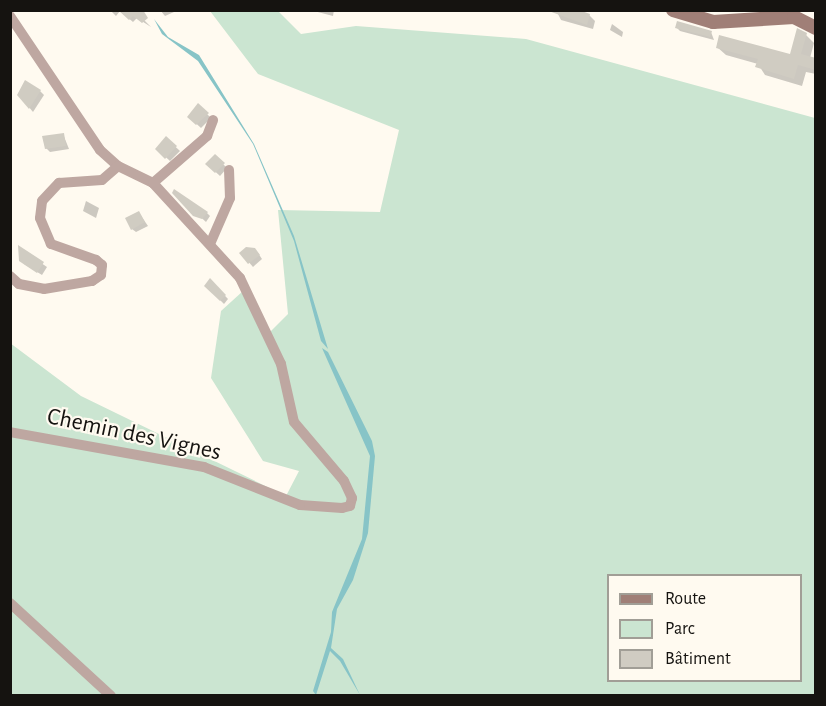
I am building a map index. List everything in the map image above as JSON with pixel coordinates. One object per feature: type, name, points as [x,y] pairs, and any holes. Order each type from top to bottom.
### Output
[{"type":"street","points":[[673,10],[713,22],[794,17],[816,28]]},
{"type":"street","name":"Chemin des Vignes","points":[[10,16],[100,150],[118,166],[153,183],[210,244],[248,292],[281,364],[294,422],[350,489],[350,506],[300,505],[204,467],[10,432]]},
{"type":"street","points":[[153,183],[207,136],[213,120]]},
{"type":"street","points":[[10,276],[19,284],[45,289],[92,281],[101,275],[102,265],[96,260],[51,244],[40,218],[42,201],[59,183],[102,180],[118,166]]},
{"type":"street","points":[[210,244],[230,198],[229,170]]},
{"type":"street","points":[[10,603],[111,696]]},
{"type":"green space","points":[[210,11],[278,11],[301,34],[356,26],[526,39],[815,118],[815,695],[11,695],[10,343],[81,396],[286,496],[299,471],[263,461],[211,378],[221,311],[243,291],[270,332],[288,314],[278,210],[380,212],[399,130],[258,74]]},
{"type":"water","points":[[154,19],[168,37],[199,55],[254,144],[294,236],[328,349],[321,341],[294,241],[253,144],[198,61],[162,34]]},
{"type":"water","points":[[322,348],[328,352],[372,441],[375,456],[368,533],[353,580],[337,609],[331,648],[343,659],[360,695],[340,661],[330,651],[316,695],[313,691],[331,632],[332,612],[362,539],[370,456]]},
{"type":"building","points":[[118,10],[143,10],[148,18],[142,23],[133,16],[129,20]]},
{"type":"building","points":[[546,10],[579,10],[590,14],[587,25]]},
{"type":"building","points":[[677,21],[712,31],[710,37],[675,28]]},
{"type":"building","points":[[797,28],[807,33],[801,54],[816,58],[816,70],[798,65],[794,79],[755,67],[758,59],[716,48],[719,35],[790,54]]},
{"type":"building","points":[[25,80],[41,90],[29,109],[17,95]]},
{"type":"building","points":[[198,103],[209,113],[196,125],[187,117]]},
{"type":"building","points":[[64,133],[66,146],[45,149],[42,136]]},
{"type":"building","points":[[166,136],[177,146],[165,159],[155,149]]},
{"type":"building","points":[[215,154],[225,163],[215,173],[205,164]]},
{"type":"building","points":[[174,189],[208,212],[202,219],[193,216],[172,193]]},
{"type":"building","points":[[139,211],[145,222],[131,230],[125,218]]},
{"type":"building","points":[[18,245],[44,262],[37,273],[19,261]]},
{"type":"building","points":[[246,247],[255,248],[260,255],[248,264],[239,253]]},
{"type":"building","points":[[210,278],[226,295],[220,301],[204,286]]}]
